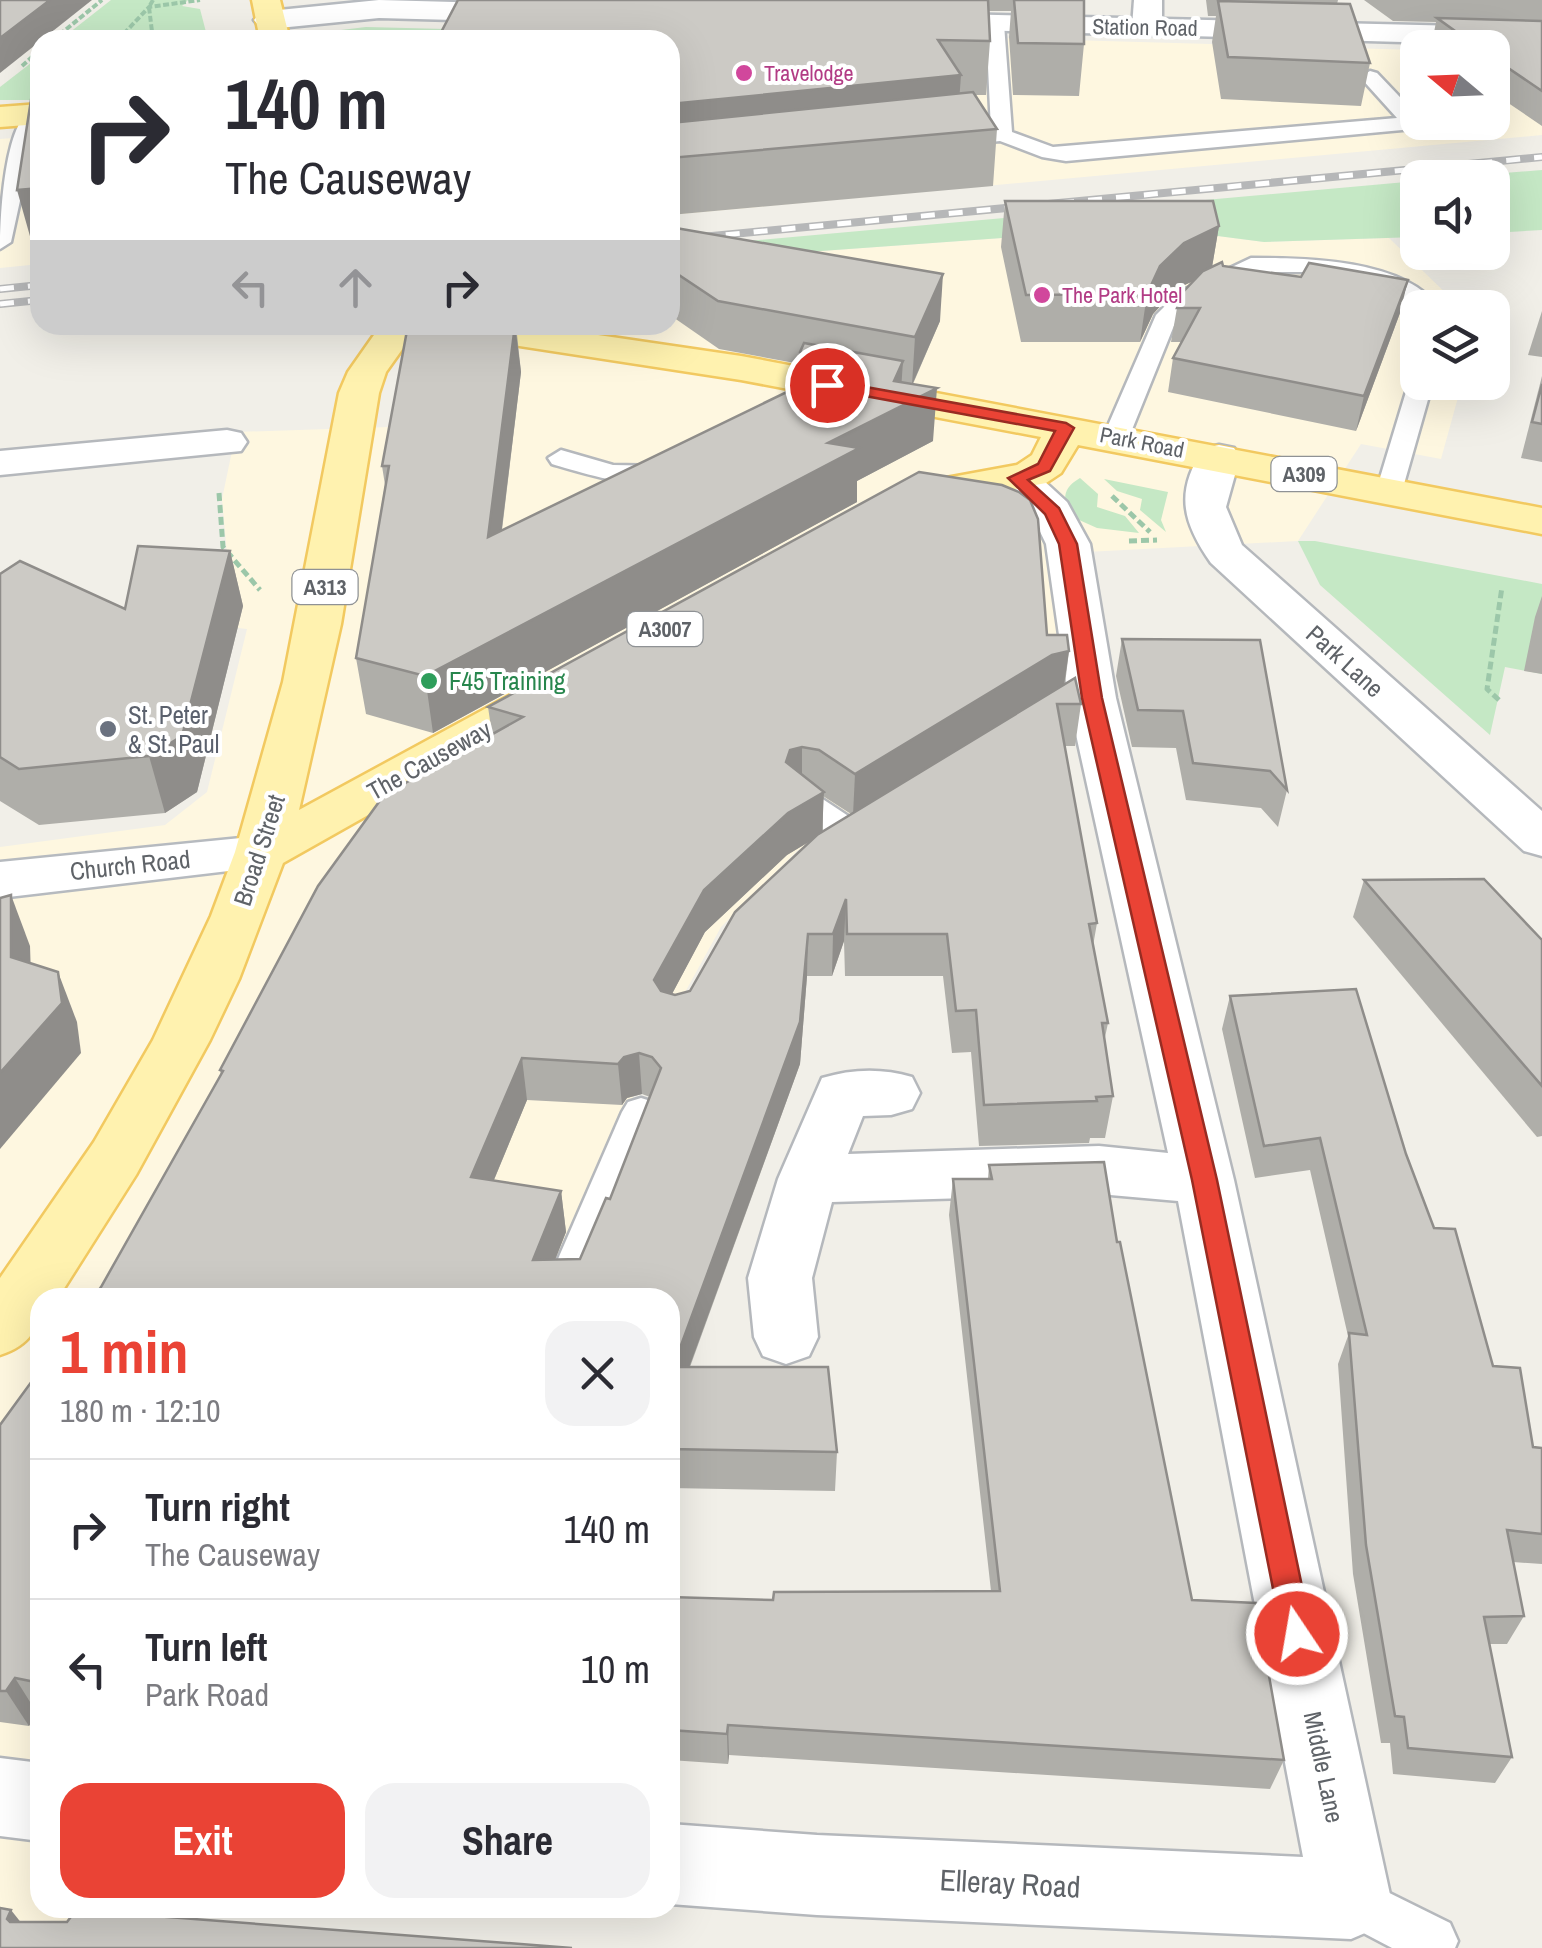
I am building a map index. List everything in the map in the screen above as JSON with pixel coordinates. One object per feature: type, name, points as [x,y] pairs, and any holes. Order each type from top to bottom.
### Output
[{"type":"main road","points":[[0,117],[30,115]]},
{"type":"main road","name":"Broad Street","points":[[0,1328],[54,1255],[142,1118],[206,990],[260,853],[299,720],[359,393],[367,372],[391,335]]},
{"type":"main road","name":"Park Road","points":[[522,335],[741,368]]},
{"type":"main road","name":"Park Road","points":[[623,335],[741,368],[792,387],[1066,428],[1542,521]]},
{"type":"main road","points":[[866,516],[934,489],[1016,478],[1044,467],[1066,428]]},
{"type":"main road","name":"The Causeway","points":[[260,853],[596,667]]},
{"type":"street","points":[[270,20],[425,5],[544,13]]},
{"type":"street","name":"Station Road","points":[[883,21],[996,24],[1148,14],[1542,37]]},
{"type":"street","points":[[0,463],[227,442]]},
{"type":"street","name":"Park Lane","points":[[1219,457],[1204,499],[1204,512],[1205,524],[1226,554],[1542,839]]},
{"type":"street","name":"Middle Lane","points":[[1016,478],[1052,512],[1062,528],[1076,702],[1204,1180],[1351,1899]]},
{"type":"street","name":"Church Road","points":[[0,880],[260,853]]},
{"type":"street","points":[[786,1337],[780,1278],[808,1178],[843,1094],[890,1093]]},
{"type":"street","points":[[808,1178],[1098,1170],[1204,1180]]},
{"type":"street","points":[[0,1797],[30,1801]]},
{"type":"street","name":"Elleray Road","points":[[680,1865],[1351,1899]]},
{"type":"lane","points":[[996,24],[1002,135]]},
{"type":"lane","points":[[923,146],[1002,135],[1049,153],[1066,155],[1413,122],[1370,77]]},
{"type":"lane","points":[[0,242],[10,193],[30,134]]},
{"type":"lane","points":[[10,193],[30,192]]},
{"type":"lane","points":[[1116,437],[1164,320],[1187,296],[1250,265],[1311,265],[1366,275],[1404,290]]},
{"type":"lane","points":[[1389,490],[1416,400]]},
{"type":"lane","points":[[561,458],[612,473],[681,472],[614,498]]},
{"type":"lane","points":[[804,801],[853,835]]},
{"type":"lane","points":[[819,856],[884,815]]},
{"type":"lane","points":[[565,1288],[641,1112]]},
{"type":"lane","points":[[1351,1899],[1432,1941]]},
{"type":"path","points":[[65,30],[102,0]]},
{"type":"path","points":[[130,30],[152,0]]},
{"type":"path","points":[[149,7],[200,0]]},
{"type":"path","points":[[149,7],[152,30]]},
{"type":"path","points":[[227,442],[218,498],[222,547],[247,578],[315,639]]},
{"type":"path","points":[[1109,494],[1159,540]]},
{"type":"path","points":[[1499,700],[1487,689],[1502,587]]},
{"type":"shaded area","points":[[516,24],[1400,50],[1400,140],[1488,140],[680,214],[680,30],[504,30]]},
{"type":"shaded area","points":[[1510,52],[1542,53],[1542,135],[1510,138]]},
{"type":"shaded area","points":[[30,137],[30,265],[0,268],[0,139]]},
{"type":"shaded area","points":[[1210,235],[1264,242],[1389,238],[1400,249],[1400,270],[1422,270],[1443,290],[1400,290],[1400,400],[1457,400],[1441,459],[1361,444],[1298,541],[1048,554],[1067,681],[797,851],[721,927],[652,1052],[553,1288],[30,1288],[30,1918],[92,1918],[76,1948],[0,1948],[0,847],[165,825],[207,792],[247,629],[150,618],[227,554],[222,499],[236,432],[389,427],[408,364],[453,335],[680,335],[680,261],[1016,237]]},
{"type":"green space","points":[[111,0],[188,0],[182,6],[200,9],[205,30],[73,30]]},
{"type":"green space","points":[[366,27],[486,30],[341,30]]},
{"type":"green space","points":[[30,64],[30,100],[0,100],[0,87]]},
{"type":"green space","points":[[1542,170],[1542,230],[1510,232],[1510,173]]},
{"type":"green space","points":[[1400,183],[1400,238],[1264,242],[1210,235],[1016,237],[680,261],[680,247]]},
{"type":"green space","points":[[1080,478],[1098,494],[1097,507],[1125,516],[1139,533],[1097,528],[1068,515],[1066,494]]},
{"type":"green space","points":[[1104,479],[1168,492],[1161,520],[1166,532],[1140,510],[1142,499],[1117,491]]},
{"type":"green space","points":[[1298,541],[1542,584],[1542,674],[1505,667],[1490,735],[1320,585]]},
{"type":"building","points":[[0,0],[50,0],[0,38]]},
{"type":"building","points":[[458,0],[988,0],[990,41],[938,40],[961,75],[680,103],[680,30],[442,30]]},
{"type":"building","points":[[1014,0],[1084,0],[1084,44],[1018,43]]},
{"type":"building","points":[[1218,1],[1350,4],[1370,63],[1228,57]]},
{"type":"building","points":[[1437,18],[1542,21],[1542,91],[1510,69],[1510,30],[1454,30]]},
{"type":"building","points":[[973,92],[997,129],[680,157],[680,122]]},
{"type":"building","points":[[30,106],[30,189],[17,190]]},
{"type":"building","points":[[1005,201],[1213,201],[1219,226],[1184,243],[1160,266],[1147,294],[1026,295]]},
{"type":"building","points":[[680,229],[943,274],[915,337],[718,301],[680,276]]},
{"type":"building","points":[[1222,262],[1223,266],[1301,277],[1309,263],[1408,280],[1404,290],[1400,290],[1400,301],[1364,396],[1173,358],[1200,308],[1177,308],[1184,291],[1203,271]]},
{"type":"building","points":[[406,335],[514,335],[488,537],[830,371],[800,352],[804,343],[903,361],[894,381],[937,388],[828,443],[859,448],[425,676],[356,658],[389,466],[382,466]]},
{"type":"building","points":[[1542,384],[1542,424],[1532,422]]},
{"type":"building","points":[[919,472],[1002,485],[1019,492],[1030,500],[1038,519],[1047,635],[1067,635],[1069,651],[1052,655],[855,774],[819,750],[790,750],[786,762],[824,792],[788,813],[704,890],[654,980],[661,991],[675,995],[690,991],[735,912],[817,835],[1075,678],[1081,704],[1057,704],[1097,923],[1089,924],[1108,1023],[1102,1023],[1113,1096],[1096,1097],[1097,1101],[984,1105],[976,1010],[956,1011],[947,934],[847,934],[846,899],[833,934],[808,934],[800,1022],[680,1348],[680,1288],[100,1288],[223,1071],[220,1070],[318,886],[384,795],[523,717],[488,707]],"holes":[[[639,1053],[652,1057],[661,1068],[610,1199],[606,1198],[580,1259],[533,1260],[561,1191],[471,1177],[522,1058],[618,1064],[624,1057]]]},
{"type":"building","points":[[138,546],[230,551],[182,736],[149,756],[19,769],[0,757],[0,574],[20,561],[125,609]]},
{"type":"building","points":[[1122,639],[1260,640],[1287,790],[1270,771],[1193,763],[1183,711],[1138,710]]},
{"type":"building","points":[[1484,879],[1542,940],[1542,1086],[1364,880]]},
{"type":"building","points":[[11,895],[11,957],[58,972],[62,1003],[0,1073],[0,898]]},
{"type":"building","points":[[1356,989],[1406,1154],[1434,1228],[1455,1229],[1493,1366],[1520,1368],[1533,1447],[1542,1448],[1542,1534],[1507,1530],[1524,1616],[1484,1617],[1512,1757],[1408,1748],[1404,1717],[1395,1716],[1366,1545],[1349,1333],[1367,1335],[1320,1138],[1264,1146],[1230,996]]},
{"type":"building","points":[[1104,1162],[1117,1242],[1192,1600],[1256,1603],[1284,1760],[728,1725],[727,1734],[680,1731],[680,1597],[773,1600],[774,1592],[1000,1591],[953,1179],[992,1179],[989,1165]]},
{"type":"building","points":[[680,1367],[828,1367],[837,1452],[680,1449]]},
{"type":"building","points":[[30,1384],[30,1681],[15,1678],[6,1691],[0,1691],[0,1425]]},
{"type":"building","points":[[0,1908],[11,1910],[7,1919],[10,1922],[180,1918],[572,1948],[0,1948]]},
{"type":"railway","points":[[680,239],[1542,157]]},
{"type":"railway","points":[[0,289],[30,286]]},
{"type":"railway","points":[[0,304],[30,301]]},
{"type":"place","name":"Travelodge","points":[[744,73]]},
{"type":"place","name":"The Park Hotel","points":[[1042,295]]},
{"type":"place","name":"F45 Training","points":[[429,681]]},
{"type":"place","name":"St. Peter & St. Paul","points":[[108,729]]},
{"type":"route","points":[[827,385],[1066,428],[1044,467],[1016,478],[1052,512],[1068,544],[1092,698],[1204,1180],[1297,1634]]}]
